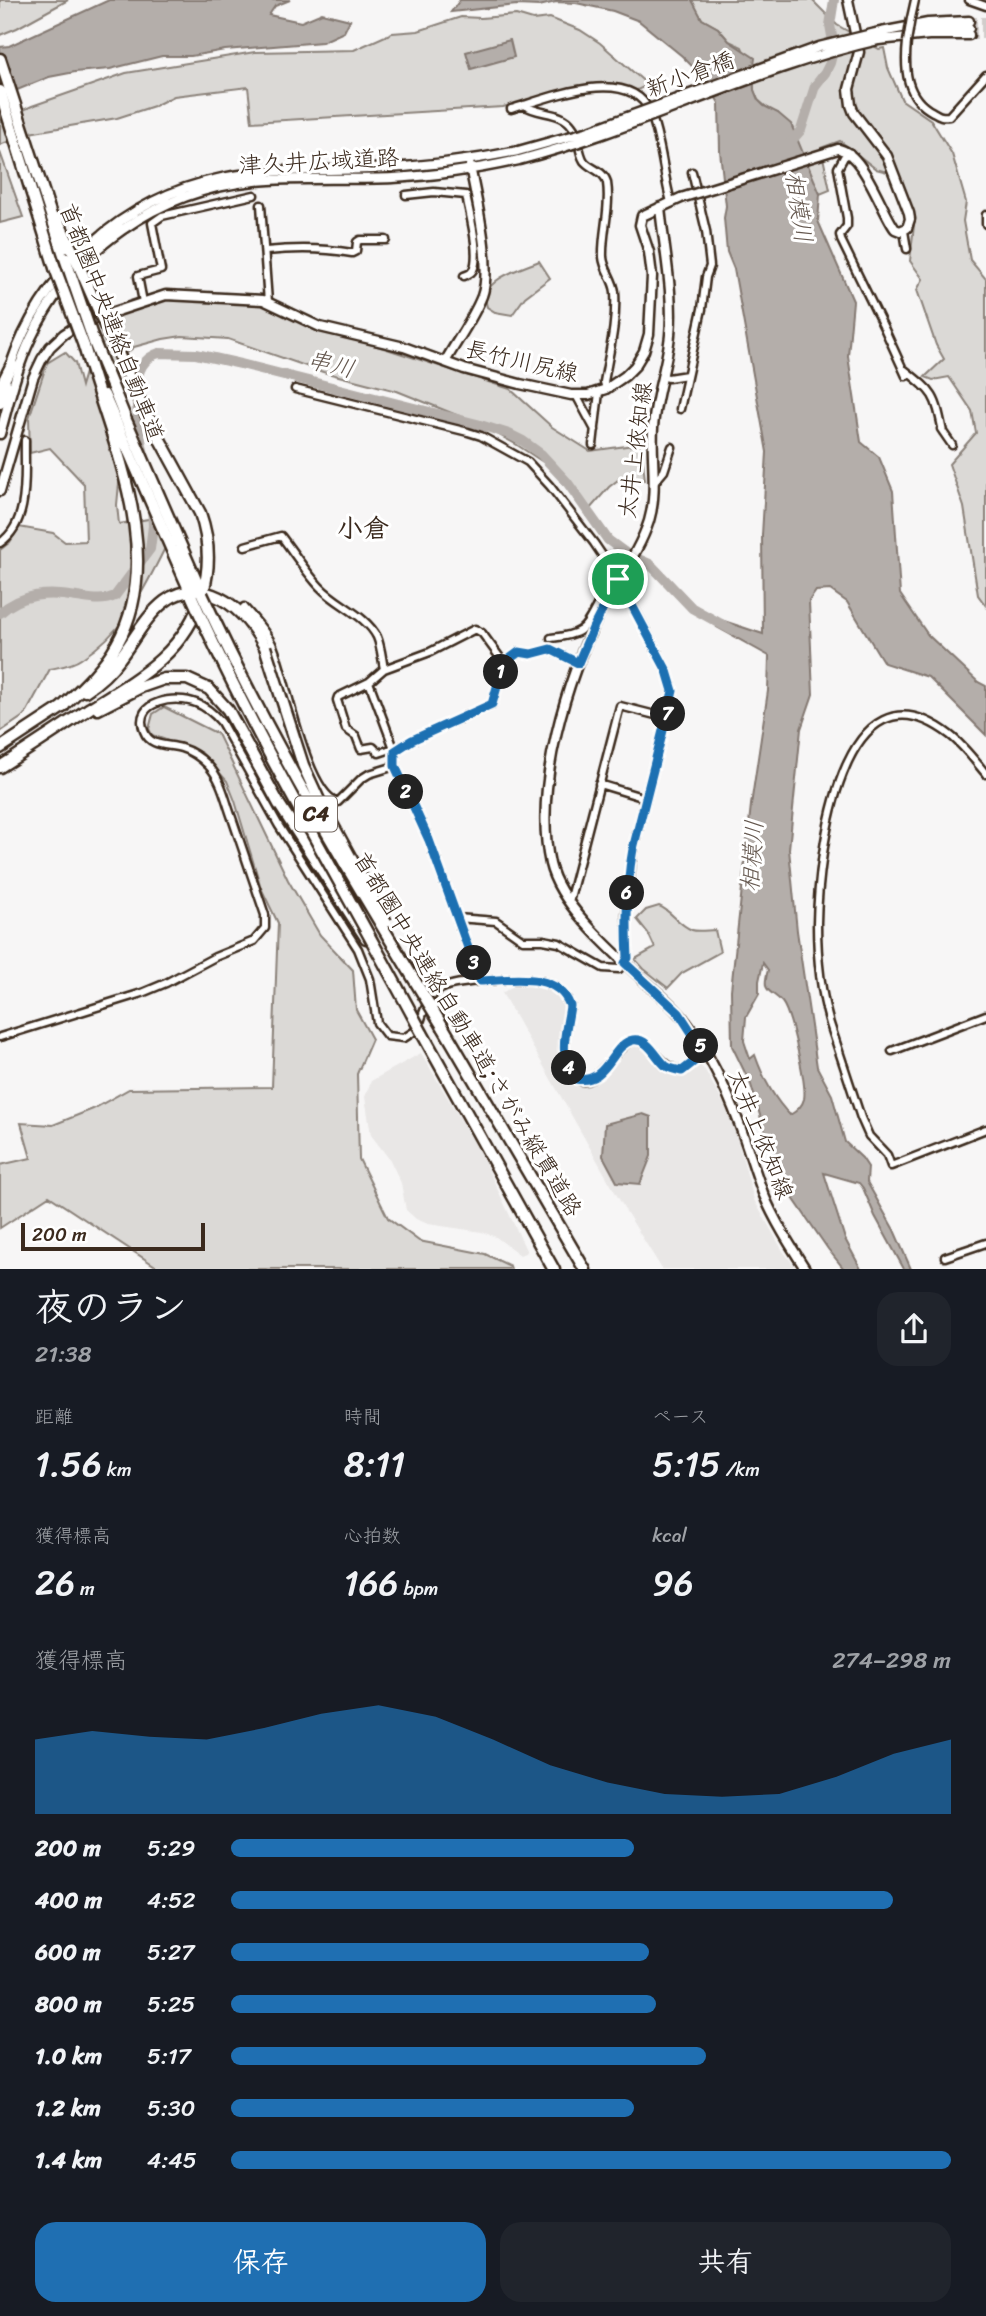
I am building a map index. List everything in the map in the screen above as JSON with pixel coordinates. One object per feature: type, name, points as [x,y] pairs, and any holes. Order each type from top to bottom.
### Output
[{"type":"highway","points":[[0,59],[37,174],[68,254],[139,401],[193,497],[202,519],[207,543],[207,578],[200,603],[188,628],[172,648],[152,667],[0,767]]},
{"type":"highway","name":"首都圏中央連絡自動車道","points":[[0,91],[55,268],[84,346],[147,496],[197,596]]},
{"type":"highway","name":"首都圏中央連絡自動車道","points":[[68,254],[94,342],[197,596]]},
{"type":"highway","points":[[61,708],[110,656],[127,623],[135,596],[138,558],[123,475],[84,346]]},
{"type":"highway","points":[[0,388],[12,364]]},
{"type":"highway","points":[[1,748],[104,677],[160,604],[173,596],[192,592],[208,593],[222,599],[251,624],[269,656],[298,753],[319,800],[427,991],[443,1027]]},
{"type":"highway","name":"首都圏中央連絡自動車道;さがみ縦貫道路","points":[[197,596],[235,687],[267,749],[554,1269]]},
{"type":"highway","name":"首都圏中央連絡自動車道;さがみ縦貫道路","points":[[197,596],[363,897],[583,1265]]},
{"type":"highway","points":[[74,718],[164,679],[184,679],[204,686],[228,710],[273,794],[402,995]]},
{"type":"highway","points":[[0,774],[20,754]]},
{"type":"main road","points":[[848,0],[859,52],[849,89],[850,101],[854,113],[883,148],[891,164],[910,219],[904,231],[892,226],[876,192],[850,153]]},
{"type":"main road","points":[[877,36],[928,23],[969,28]]},
{"type":"main road","points":[[877,36],[929,29],[969,28]]},
{"type":"main road","points":[[877,36],[929,35],[969,28]]},
{"type":"main road","name":"新小倉橋","points":[[518,155],[819,47],[877,36]]},
{"type":"main road","name":"長竹川尻線","points":[[0,491],[38,366],[50,347],[64,334],[101,315],[174,294],[268,302],[320,327],[404,347],[520,384],[576,395],[603,391],[631,370],[643,354],[648,340],[652,271],[640,223],[642,216],[681,198],[838,149],[850,153]]},
{"type":"main road","name":"津久井広域道路","points":[[0,434],[24,354],[49,304],[93,252],[149,212],[187,196],[240,183],[405,177],[518,155]]},
{"type":"main road","name":"津久井広域道路","points":[[0,404],[25,331],[42,301],[72,262],[119,222],[167,195],[206,182],[247,174],[470,165]]},
{"type":"main road","name":"長竹川尻線","points":[[445,362],[475,310],[483,289],[485,267],[477,232],[470,165]]},
{"type":"main road","name":"太井上依知線","points":[[660,207],[670,333],[654,417],[651,512],[638,546],[608,597],[578,663],[558,727],[547,798],[547,839],[555,879],[569,902],[625,963],[679,1013],[705,1053],[739,1122],[775,1219],[806,1269]]},
{"type":"street","points":[[915,0],[905,65],[909,84],[920,105],[942,117],[949,116],[986,75]]},
{"type":"street","points":[[969,0],[986,6]]},
{"type":"street","points":[[511,109],[590,88],[609,87],[636,96],[654,112],[671,202]]},
{"type":"street","points":[[524,105],[536,112],[552,114],[570,123],[583,159],[602,173],[607,183],[608,209],[603,258],[605,270],[614,288],[614,329],[593,445]]},
{"type":"street","points":[[850,153],[844,157],[838,168],[847,222],[840,235],[841,240],[906,376]]},
{"type":"street","points":[[680,409],[710,266],[706,231],[692,172]]},
{"type":"street","points":[[405,195],[434,192],[466,195],[477,232],[473,269],[470,274],[464,276]]},
{"type":"street","points":[[143,302],[138,275],[161,270],[152,223],[162,216],[254,195]]},
{"type":"street","points":[[261,205],[268,302]]},
{"type":"street","points":[[986,215],[986,224]]},
{"type":"street","points":[[904,231],[907,249]]},
{"type":"street","points":[[266,251],[325,248],[352,253],[356,251],[357,242],[360,240],[386,240]]},
{"type":"street","points":[[901,367],[931,391],[943,432]]},
{"type":"street","points":[[662,376],[668,378],[687,375]]},
{"type":"street","points":[[295,389],[481,436],[528,461],[619,578],[667,671],[673,691],[628,874],[628,958],[625,963],[619,969],[603,968],[559,943],[523,940],[496,921],[457,918]]},
{"type":"street","points":[[576,395],[596,431]]},
{"type":"street","points":[[938,425],[952,444]]},
{"type":"street","points":[[0,543],[8,537],[21,513],[25,440]]},
{"type":"street","points":[[653,484],[664,471],[672,447]]},
{"type":"street","points":[[245,546],[281,536],[319,586],[374,632],[379,640],[384,669]]},
{"type":"street","points":[[551,638],[577,634],[585,626],[600,600],[608,597]]},
{"type":"street","points":[[244,607],[273,645],[310,766],[330,799],[338,802],[361,779],[395,766]]},
{"type":"street","points":[[504,663],[482,633],[475,629],[430,652],[384,669],[369,682],[338,697],[346,729],[356,736],[361,749],[373,747],[379,753],[395,750],[492,704],[504,663],[519,652],[531,654],[550,649],[578,663]]},
{"type":"street","points":[[369,682],[395,750],[395,766],[429,840],[480,981]]},
{"type":"street","points":[[0,1037],[142,993],[215,957],[254,942],[265,928],[265,915],[219,779],[198,757],[180,748],[154,742],[144,733],[143,716],[153,705],[165,700],[181,699],[203,705],[217,717],[279,826],[358,949],[372,986],[377,1023],[387,1036],[399,1039],[411,1035],[418,1029],[426,1005],[438,991],[455,983],[538,980],[562,992],[570,1006],[564,1036],[564,1053],[569,1070],[576,1079],[585,1081],[597,1076],[625,1044],[633,1040],[651,1048],[665,1065],[673,1070],[682,1071],[705,1053]]},
{"type":"street","points":[[569,902],[620,706],[667,718]]},
{"type":"street","points":[[986,774],[953,737],[919,719],[892,716],[871,727],[856,748],[842,776],[830,813],[820,872],[817,923],[830,1024],[861,1118],[869,1136],[887,1155],[891,1166],[986,1129]]},
{"type":"street","points":[[599,784],[645,797]]},
{"type":"street","points":[[892,1051],[986,1015]]},
{"type":"street","points":[[945,1256],[986,1243]]},
{"type":"shaded area","points":[[0,0],[68,0],[0,35]]},
{"type":"shaded area","points":[[690,0],[812,0],[837,25],[879,49],[884,48],[888,68],[902,100],[931,120],[952,154],[966,202],[963,221],[970,260],[986,279],[986,606],[978,595],[964,507],[949,464],[976,433],[972,411],[949,377],[933,380],[925,377],[944,359],[936,345],[917,290],[923,279],[910,261],[914,225],[899,175],[876,169],[840,141],[821,148],[830,190],[820,194],[778,113],[771,111],[758,100],[754,90],[753,73],[742,47],[729,41],[718,28],[702,19]]},
{"type":"shaded area","points":[[516,15],[533,20],[550,18],[580,30],[600,43],[648,85],[635,91],[613,84],[591,84],[503,107],[252,122],[248,87],[174,96],[154,106],[117,118],[29,133],[0,145],[0,121],[32,106],[126,73],[255,52],[354,50],[392,33],[418,31],[461,17]]},
{"type":"shaded area","points":[[0,152],[23,217],[0,223]]},
{"type":"shaded area","points":[[539,261],[550,278],[525,297],[512,315],[495,312],[487,307],[486,297],[494,283],[511,272]]},
{"type":"shaded area","points":[[174,297],[266,304],[309,326],[510,389],[552,427],[590,451],[641,444],[645,480],[623,476],[609,487],[589,510],[546,464],[514,443],[479,424],[397,391],[323,372],[228,339],[182,336],[134,347],[118,361],[109,416],[120,435],[122,451],[117,505],[119,524],[160,517],[168,542],[133,607],[111,635],[78,661],[50,669],[25,715],[0,732],[0,550],[10,542],[19,527],[53,533],[65,542],[86,541],[84,484],[50,448],[30,453],[29,418],[47,363],[65,352],[75,363],[81,386],[94,351],[117,318],[136,305]]},
{"type":"shaded area","points":[[164,707],[218,734],[288,880],[320,935],[353,970],[356,1010],[372,1039],[357,1074],[359,1159],[388,1218],[419,1241],[485,1254],[511,1269],[160,1269],[49,1196],[0,1228],[0,1165],[31,1158],[21,1123],[53,1125],[93,1109],[129,1089],[272,1087],[278,923],[261,888],[227,781],[202,753],[152,735],[149,729],[153,714]]},
{"type":"shaded area","points":[[659,906],[692,930],[715,930],[720,952],[682,973],[668,988],[635,959],[655,948],[637,919],[646,910]]},
{"type":"shaded area","points":[[518,983],[548,990],[562,1001],[564,1013],[557,1050],[570,1082],[582,1086],[596,1082],[623,1051],[635,1045],[641,1047],[665,1071],[676,1075],[686,1076],[699,1065],[705,1070],[732,1119],[754,1200],[783,1251],[797,1269],[662,1269],[627,1213],[502,993]]},
{"type":"shaded area","points":[[421,1053],[480,1152],[527,1252],[520,1255],[496,1237],[482,1232],[428,1224],[416,1219],[406,1210],[401,1183],[390,1160],[371,1135],[365,1097],[371,1081]]},
{"type":"water","points":[[109,0],[290,0],[275,6],[269,15],[301,22],[322,13],[350,20],[344,32],[322,42],[225,50],[191,56],[162,56],[110,69],[49,77],[0,97],[0,47],[9,46]]},
{"type":"water","name":"相模川","points":[[460,0],[692,0],[702,19],[718,28],[729,41],[755,58],[754,90],[758,100],[791,124],[820,194],[818,221],[853,301],[848,356],[861,442],[879,457],[893,491],[900,594],[928,635],[978,682],[986,686],[986,735],[928,677],[884,663],[847,602],[830,590],[816,591],[809,601],[813,694],[801,729],[789,849],[797,931],[817,1067],[832,1095],[845,1142],[868,1167],[867,1182],[894,1230],[911,1269],[904,1269],[859,1183],[824,1173],[845,1239],[861,1269],[844,1269],[778,1176],[751,1085],[732,1046],[731,990],[751,805],[768,691],[769,656],[717,627],[721,620],[763,634],[762,535],[767,452],[734,269],[727,252],[719,103],[703,77],[682,56],[639,21],[613,11],[576,3],[556,2],[539,6],[517,5],[451,12]],"holes":[[[763,963],[768,970],[766,987],[786,1009],[801,1065],[804,1099],[799,1108],[790,1115],[769,1086],[755,1055],[750,1059],[744,1041],[746,1017],[759,994]]]},
{"type":"water","points":[[510,40],[514,57],[471,69],[466,52]]},
{"type":"water","points":[[643,1114],[651,1117],[651,1156],[640,1184],[617,1182],[603,1156],[605,1124]]},
{"type":"waterway","points":[[788,145],[801,130],[815,86],[830,63],[834,47],[830,25],[834,0]]},
{"type":"waterway","name":"串川","points":[[145,459],[139,426],[137,385],[142,366],[149,358],[159,353],[196,354],[241,364],[477,424],[509,434],[541,454],[567,482],[608,540],[627,554],[650,564],[692,608],[732,630]]},
{"type":"waterway","name":"串川","points":[[0,613],[17,601],[36,596],[56,595],[96,600],[115,596],[150,549],[152,506]]},
{"type":"tunnel","points":[[969,21],[986,21]]},
{"type":"tunnel","points":[[969,28],[986,28]]},
{"type":"tunnel","points":[[969,35],[986,35]]},
{"type":"district","name":"小倉","points":[[363,528]]},
{"type":"route","points":[[618,579],[667,671],[673,691],[628,874],[628,958],[625,963],[679,1013],[705,1053],[682,1071],[673,1070],[665,1065],[651,1048],[633,1040],[625,1044],[597,1076],[585,1081],[576,1079],[569,1070],[564,1053],[564,1036],[570,1006],[562,992],[538,980],[480,981],[429,840],[395,766],[395,751],[412,740],[492,704],[504,663],[519,652],[531,654],[550,649],[578,663],[618,579]]}]
